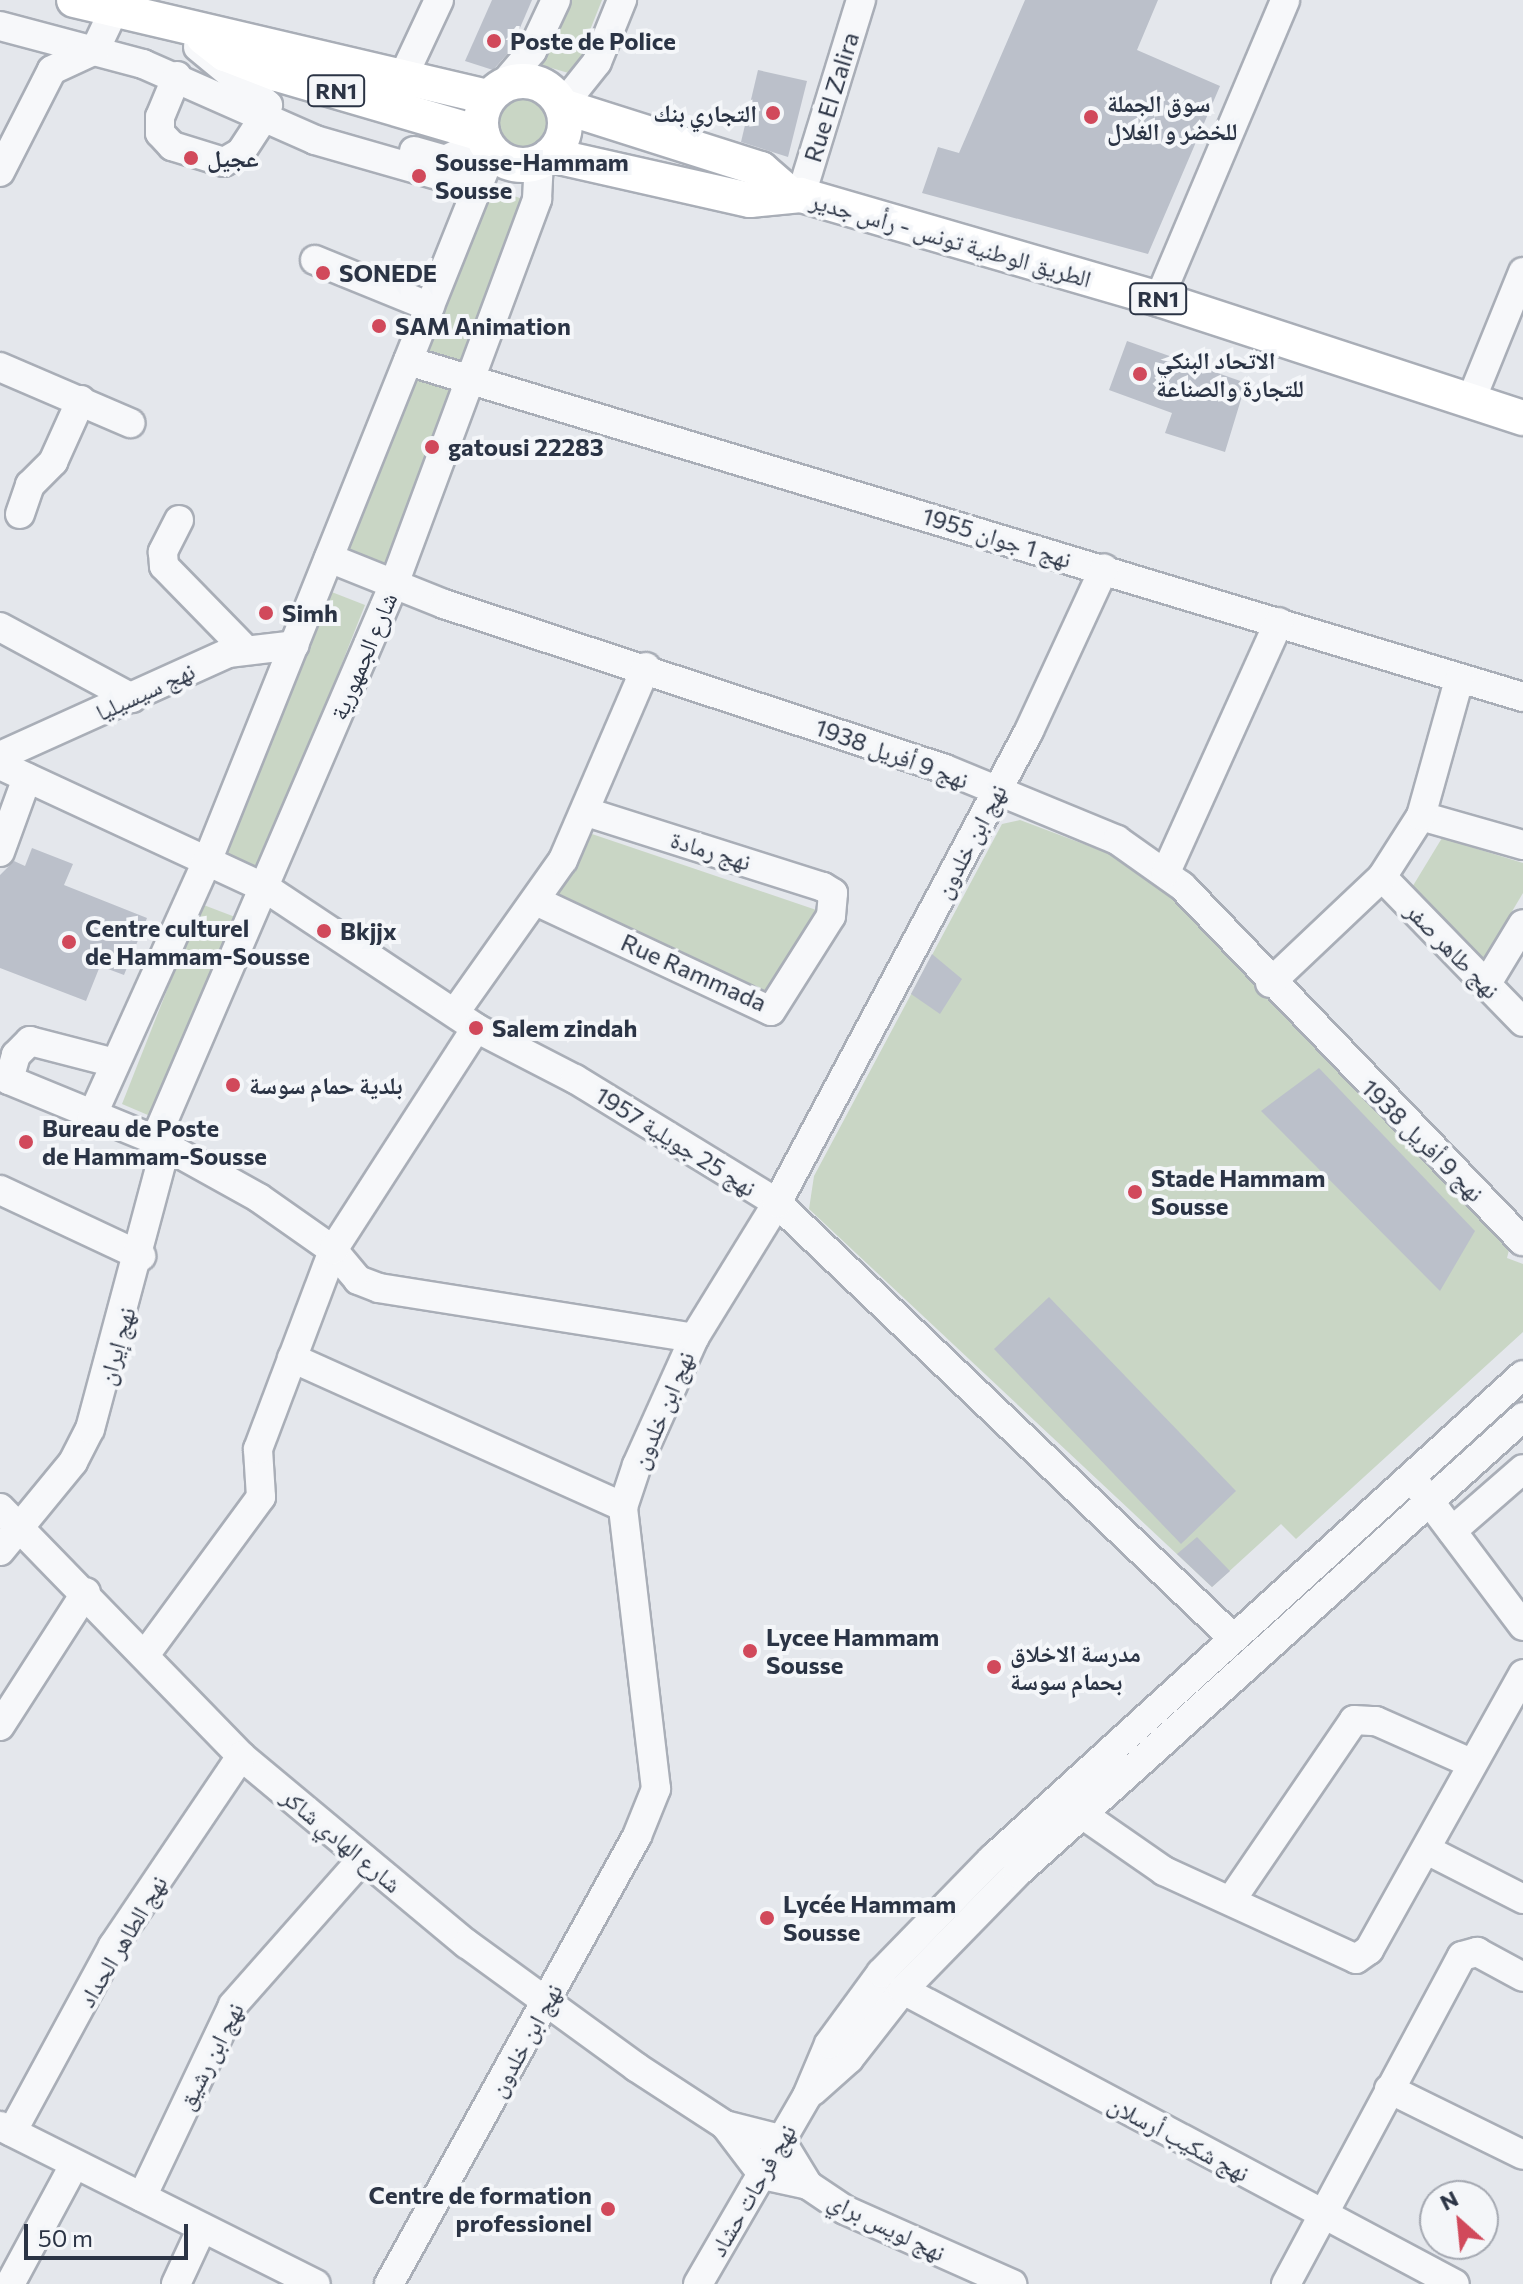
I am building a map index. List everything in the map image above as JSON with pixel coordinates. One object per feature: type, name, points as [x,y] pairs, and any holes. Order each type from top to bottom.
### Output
[{"type":"main road","name":"RN1","points":[[74,0],[187,30],[232,33],[402,79],[496,92],[544,86],[562,106]]},
{"type":"main road","name":"RN1","points":[[187,30],[225,54],[277,74],[486,142],[514,164],[544,159]]},
{"type":"main road","points":[[486,142],[496,92]]},
{"type":"main road","points":[[544,159],[564,133],[562,106]]},
{"type":"main road","name":"الطريق الوطنية تونس - رأس جدير","points":[[562,106],[761,169],[795,194],[1159,299],[1523,418]]},
{"type":"main road","name":"الطريق الوطنية تونس - رأس جدير","points":[[544,159],[750,200],[795,194]]},
{"type":"street","points":[[402,79],[439,0]]},
{"type":"street","points":[[496,92],[532,51],[556,0]]},
{"type":"street","points":[[562,106],[597,62],[622,0]]},
{"type":"street","name":"Rue El Zalira","points":[[795,194],[861,0]]},
{"type":"street","points":[[1159,299],[1285,0]]},
{"type":"street","points":[[0,172],[52,70],[95,50],[114,10]]},
{"type":"street","points":[[0,26],[95,50],[177,76],[315,140],[479,187]]},
{"type":"street","points":[[177,76],[160,117],[160,133],[172,146],[224,162],[241,152],[264,117]]},
{"type":"street","points":[[92,1116],[206,864],[295,645],[479,187],[486,142]]},
{"type":"street","name":"شارع الجمهورية","points":[[160,1143],[394,584],[537,199],[544,159]]},
{"type":"street","points":[[315,260],[430,307]]},
{"type":"street","points":[[1471,400],[1523,272]]},
{"type":"street","name":"نهج 1 جوان 1955","points":[[408,361],[1523,697]]},
{"type":"street","points":[[0,367],[130,423]]},
{"type":"street","points":[[20,514],[30,485],[53,462],[81,400]]},
{"type":"street","points":[[179,520],[163,552],[164,566],[245,649]]},
{"type":"street","name":"نهج 9 أفريل 1938","points":[[329,558],[394,584],[646,667],[1074,818],[1166,872],[1270,983],[1523,1241]]},
{"type":"street","name":"نهج ابن خلدون","points":[[389,2284],[637,1836],[656,1789],[656,1750],[623,1507],[694,1338],[777,1203],[996,793],[1104,569]]},
{"type":"street","points":[[1166,872],[1279,622]]},
{"type":"street","points":[[0,627],[132,698]]},
{"type":"street","name":"نهج سيسيليا","points":[[0,756],[245,649],[295,645]]},
{"type":"street","points":[[145,1655],[261,1497],[258,1449],[333,1250],[587,812],[646,667]]},
{"type":"street","points":[[1270,983],[1382,877],[1421,816],[1459,680]]},
{"type":"street","name":"نهج 25 جويلية 1957","points":[[0,765],[206,864],[267,889],[466,1020],[575,1079],[777,1203],[1232,1637]]},
{"type":"street","points":[[0,852],[27,778]]},
{"type":"street","name":"نهج رمادة","points":[[587,812],[833,893]]},
{"type":"street","points":[[1421,816],[1523,845]]},
{"type":"street","name":"نهج طاهر صفر","points":[[1382,877],[1523,1022]]},
{"type":"street","name":"Rue Rammada","points":[[536,901],[771,1011],[831,916],[833,893]]},
{"type":"street","points":[[1486,985],[1523,924]]},
{"type":"street","points":[[115,1063],[30,1041],[12,1062],[11,1084],[160,1143],[259,1198],[333,1250],[358,1280],[379,1288],[694,1338]]},
{"type":"street","name":"نهج إيران","points":[[0,1551],[24,1527],[90,1429],[141,1256],[160,1143]]},
{"type":"street","points":[[0,1190],[141,1256]]},
{"type":"street","points":[[292,1358],[623,1507]]},
{"type":"street","points":[[807,2096],[829,2044],[881,1973],[992,1859],[1523,1375]]},
{"type":"street","points":[[807,2096],[849,2059],[903,1990],[1082,1814],[1427,1498],[1523,1417]]},
{"type":"street","points":[[1452,1531],[1523,1469]]},
{"type":"street","points":[[1411,1475],[1523,1626]]},
{"type":"street","name":"شارع الهادي شاكر","points":[[0,1508],[24,1527],[241,1756],[363,1858],[548,1999],[725,2125],[763,2175]]},
{"type":"street","points":[[0,1726],[86,1592]]},
{"type":"street","points":[[1082,1814],[1164,1871],[1356,1959],[1369,1950],[1427,1850],[1471,1763],[1513,1721],[1523,1674]]},
{"type":"street","points":[[1236,1893],[1354,1720],[1376,1721],[1471,1763]]},
{"type":"street","name":"نهج الطاهر الحداد","points":[[6,2129],[113,1946],[241,1756]]},
{"type":"street","points":[[1427,1850],[1523,1899]]},
{"type":"street","name":"نهج ابن رشيق","points":[[142,2197],[233,2005],[363,1858]]},
{"type":"street","points":[[1286,2284],[1462,1956],[1477,1952],[1523,1977]]},
{"type":"street","name":"نهج شكيب أرسلان","points":[[903,1990],[1455,2284]]},
{"type":"street","points":[[1389,2089],[1523,2155]]},
{"type":"street","name":"نهج فرحات حشاد","points":[[698,2284],[807,2096]]},
{"type":"street","name":"شارع الهادي شاكر","points":[[725,2125],[780,2139]]},
{"type":"street","points":[[6,2129],[73,2167],[142,2197],[316,2284]]},
{"type":"street","points":[[780,2139],[808,2185]]},
{"type":"street","points":[[10,2284],[73,2167]]},
{"type":"street","points":[[763,2175],[808,2185]]},
{"type":"street","name":"نهج لويس براي","points":[[808,2185],[845,2210],[1012,2284]]},
{"type":"street","points":[[176,2284],[202,2228]]},
{"type":"green space","points":[[572,0],[602,0],[588,35],[593,51],[582,77],[538,64]]},
{"type":"green space","points":[[523,97],[541,105],[549,123],[541,141],[523,149],[505,141],[497,123],[505,105]]},
{"type":"green space","points":[[486,186],[528,201],[464,369],[422,353]]},
{"type":"green space","points":[[396,364],[456,386],[387,590],[312,573]]},
{"type":"green space","points":[[324,589],[365,605],[257,878],[216,859]]},
{"type":"green space","name":"Stade Hammam Sousse","points":[[1020,820],[1118,857],[1155,880],[1510,1246],[1507,1258],[1523,1264],[1523,1332],[1296,1539],[1281,1524],[1212,1587],[809,1209],[814,1176],[1002,824]]},
{"type":"green space","points":[[589,833],[837,917],[785,1008],[545,896]]},
{"type":"green space","points":[[1442,838],[1523,863],[1523,893],[1483,960],[1411,889]]},
{"type":"green space","points":[[201,904],[243,920],[162,1121],[122,1104]]},
{"type":"building","name":"Poste de Police","points":[[492,0],[532,0],[510,51],[493,70],[465,61]]},
{"type":"building","name":"سوق الجملة للخضر و الغلال","points":[[1025,0],[1158,0],[1137,50],[1220,86],[1148,254],[922,193],[938,147],[959,153]]},
{"type":"building","name":"التجاري بنك","points":[[758,70],[807,81],[788,157],[741,142]]},
{"type":"building","points":[[1127,341],[1246,383],[1225,452],[1165,433],[1172,413],[1109,390]]},
{"type":"building","name":"Centre culturel de Hammam-Sousse","points":[[32,848],[73,864],[64,885],[147,918],[124,975],[100,966],[86,1001],[0,968],[0,875],[14,861],[25,866]]},
{"type":"building","points":[[932,954],[962,979],[940,1014],[911,994]]},
{"type":"building","points":[[1319,1068],[1475,1231],[1440,1291],[1261,1111]]},
{"type":"building","points":[[1049,1297],[1236,1491],[1181,1544],[994,1349]]},
{"type":"building","points":[[1197,1537],[1230,1571],[1212,1587],[1177,1554]]},
{"type":"place","name":"Poste de Police","points":[[494,41]]},
{"type":"place","name":"التجاري بنك","points":[[773,113]]},
{"type":"place","name":"سوق الجملة للخضر و الغلال","points":[[1091,117]]},
{"type":"place","name":"عجيل","points":[[191,158]]},
{"type":"place","name":"Sousse-Hammam Sousse","points":[[419,176]]},
{"type":"place","name":"SONEDE","points":[[323,273]]},
{"type":"place","name":"SAM Animation","points":[[379,326]]},
{"type":"place","name":"الاتحاد البنكي للتجارة والصناعة","points":[[1140,374]]},
{"type":"place","name":"gatousi 22283","points":[[432,447]]},
{"type":"place","name":"Simh","points":[[266,613]]},
{"type":"place","name":"Bkjjx","points":[[324,931]]},
{"type":"place","name":"Centre culturel de Hammam-Sousse","points":[[69,942]]},
{"type":"place","name":"Salem zindah","points":[[476,1028]]},
{"type":"place","name":"بلدية حمام سوسة","points":[[233,1085]]},
{"type":"place","name":"Bureau de Poste de Hammam-Sousse","points":[[26,1142]]},
{"type":"place","name":"Stade Hammam Sousse","points":[[1135,1192]]},
{"type":"place","name":"Lycee Hammam Sousse","points":[[750,1651]]},
{"type":"place","name":"مدرسة الاخلاق بحمام سوسة","points":[[994,1667]]},
{"type":"place","name":"Lycée Hammam Sousse","points":[[767,1918]]},
{"type":"place","name":"Centre de formation professionel","points":[[608,2209]]}]
